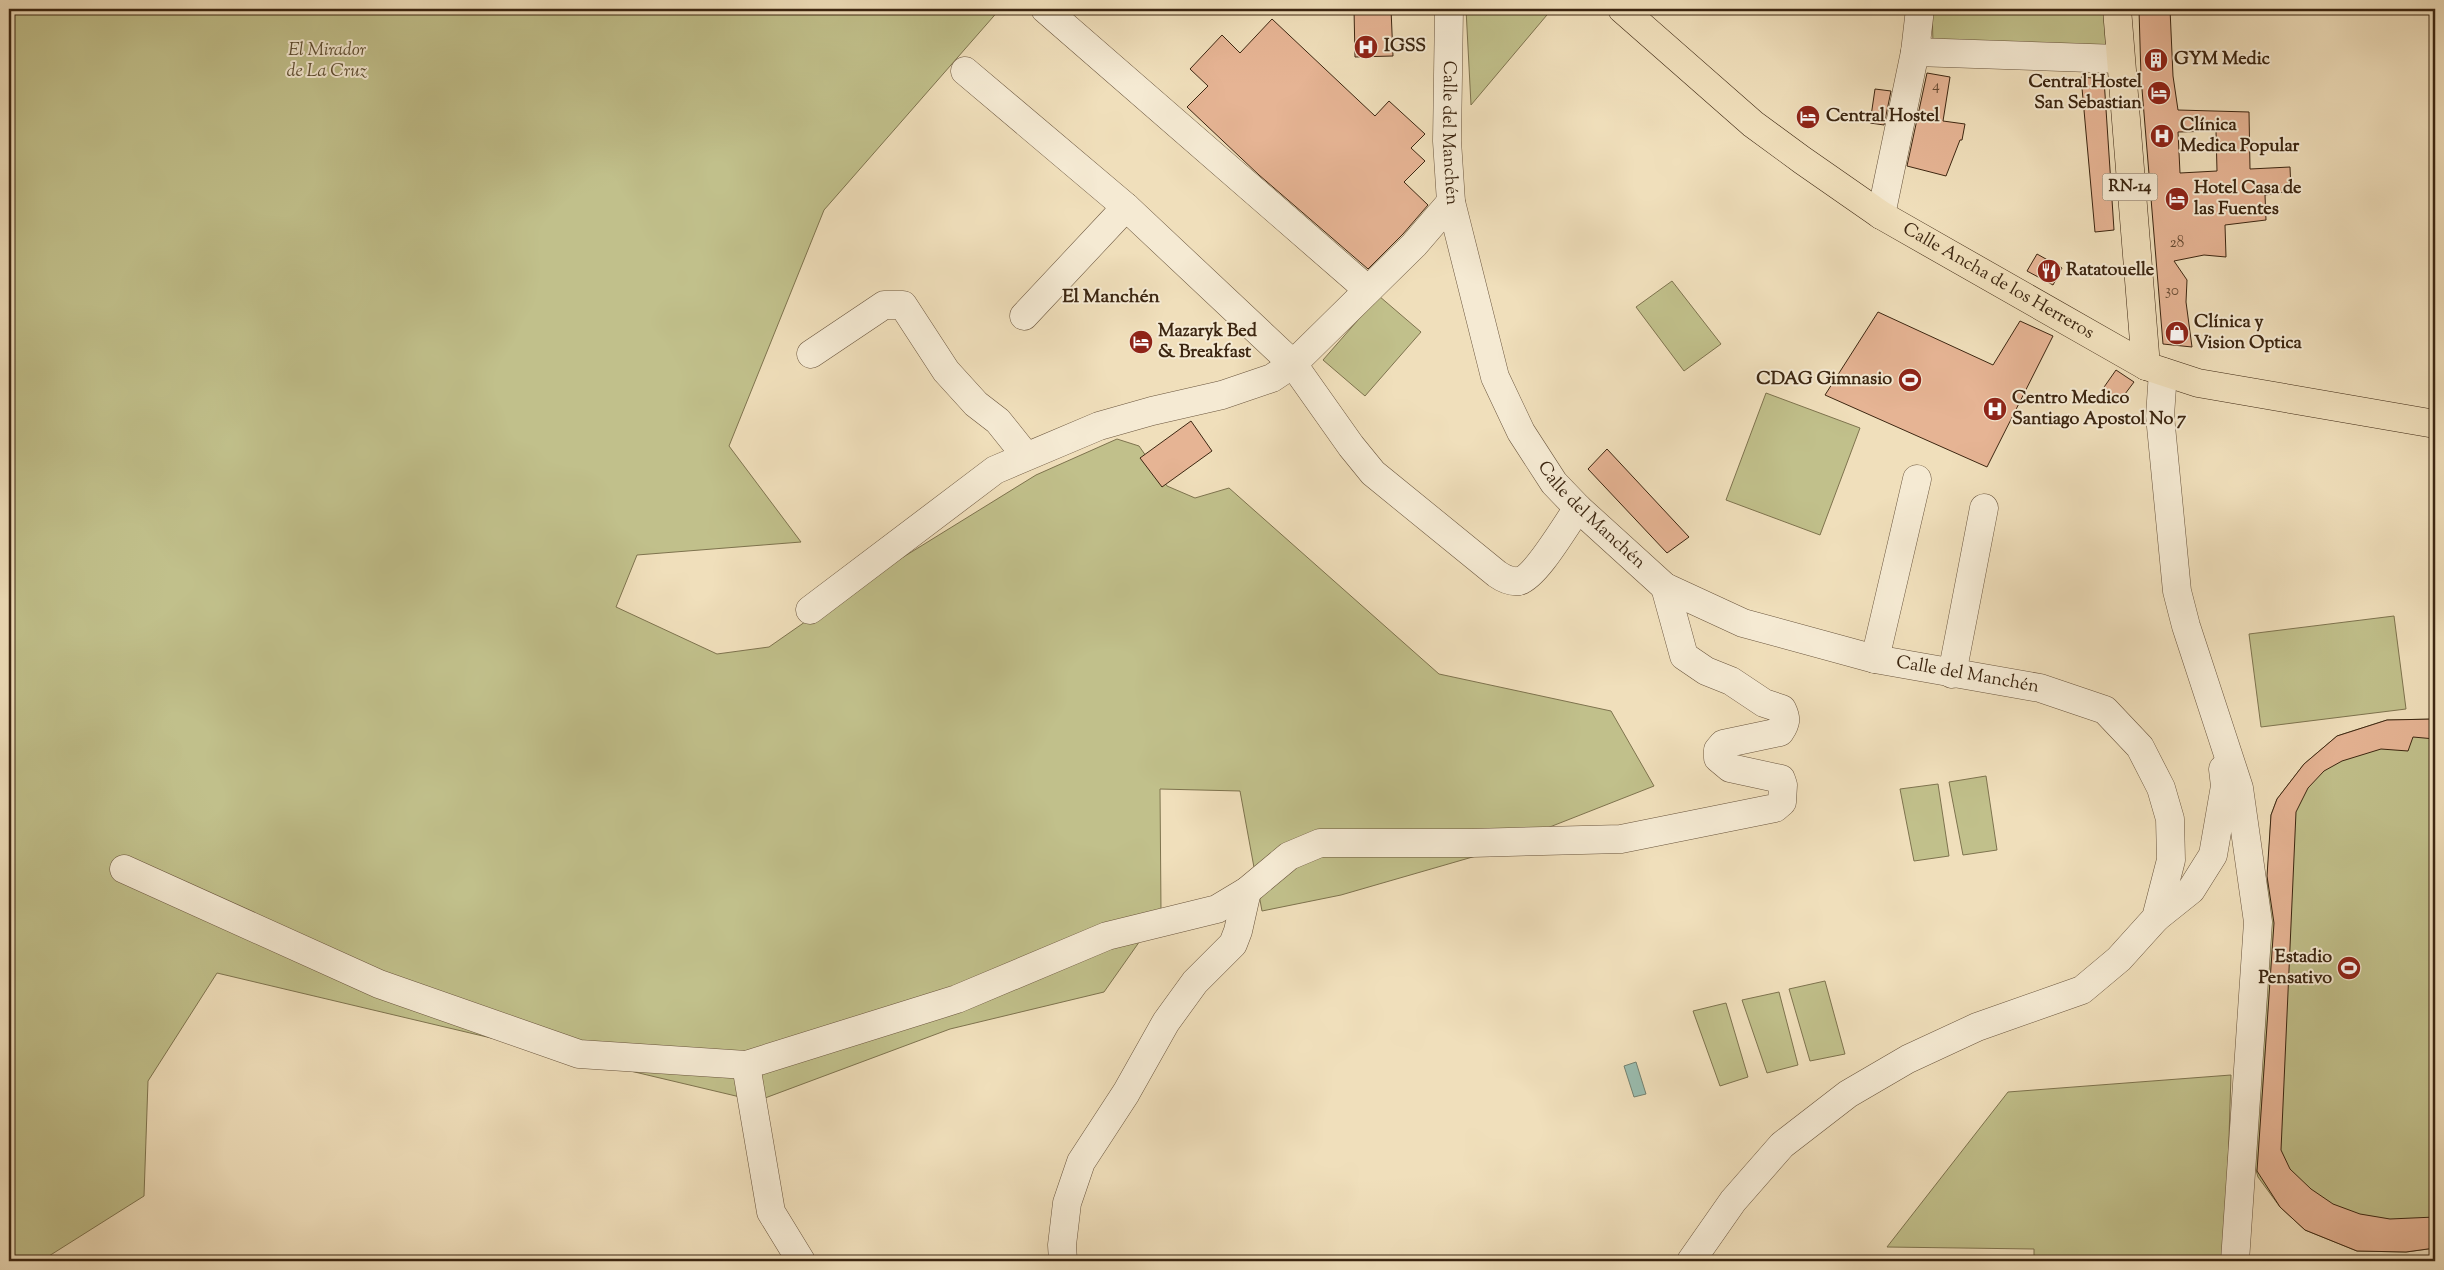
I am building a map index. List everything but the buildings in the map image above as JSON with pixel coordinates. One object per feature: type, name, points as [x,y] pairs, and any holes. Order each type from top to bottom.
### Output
[{"type":"main road","name":"Calle Ancha de los Herreros","points":[[1622,9],[1753,124],[1881,214],[2154,369],[2198,383],[2435,424]]},
{"type":"main road","name":"RN-14","points":[[2117,9],[2119,58],[2154,369]]},
{"type":"street","points":[[1045,9],[1367,289]]},
{"type":"street","name":"Calle del Manchén","points":[[1449,9],[1446,141],[1451,202],[1495,377],[1521,432],[1554,483],[1578,508],[1665,587],[1742,623],[1875,660],[2040,688],[2105,710],[2140,746],[2161,788],[2170,819],[2171,860],[2156,918],[2119,959],[2082,990],[1977,1027],[1908,1059],[1848,1094],[1782,1145],[1733,1201],[1692,1261]]},
{"type":"street","points":[[1881,214],[1915,52],[1920,9]]},
{"type":"street","points":[[1915,52],[2119,58]]},
{"type":"street","points":[[965,71],[1126,207],[1293,364],[1356,453],[1373,473],[1507,581],[1520,580],[1533,571],[1578,508]]},
{"type":"street","points":[[810,610],[995,470],[1099,426],[1152,411],[1222,395],[1272,378],[1293,364],[1367,289],[1414,245],[1451,202]]},
{"type":"street","points":[[1024,316],[1126,207]]},
{"type":"street","points":[[812,354],[884,305],[904,305],[946,371],[976,404],[998,421],[1026,456]]},
{"type":"street","points":[[2154,369],[2177,591],[2186,626],[2240,788],[2258,922],[2236,1261]]},
{"type":"street","points":[[1875,660],[1917,479]]},
{"type":"street","points":[[1952,674],[1984,508]]},
{"type":"street","points":[[124,869],[379,984],[579,1054],[746,1066],[957,999],[1107,936],[1217,909],[1247,891],[1289,856],[1320,843],[1472,843],[1621,840],[1775,808],[1782,802],[1784,785],[1781,780],[1730,768],[1718,758],[1718,750],[1722,744],[1780,732],[1786,724],[1782,709],[1764,703],[1731,681],[1706,671],[1684,656],[1665,587]]},
{"type":"street","points":[[2156,918],[2191,890],[2213,855],[2225,786],[2218,720]]},
{"type":"street","points":[[1063,1261],[1062,1245],[1067,1203],[1081,1162],[1126,1093],[1166,1022],[1195,982],[1233,944],[1238,931],[1247,891]]},
{"type":"street","points":[[746,1066],[771,1212],[801,1261]]},
{"type":"green space","name":"El Mirador de La Cruz","points":[[9,9],[1000,9],[824,210],[729,446],[801,542],[637,555],[616,607],[717,654],[769,647],[858,585],[1036,475],[1117,439],[1139,446],[1167,486],[1195,498],[1229,488],[1439,674],[1611,711],[1654,786],[1476,856],[1341,895],[1262,911],[1240,791],[1160,789],[1161,911],[1104,992],[950,1029],[757,1101],[217,973],[148,1081],[144,1196],[41,1261],[9,1261]]},
{"type":"green space","points":[[1466,9],[1552,9],[1471,105]]},
{"type":"green space","points":[[1932,9],[2108,9],[2111,49],[1933,43]]},
{"type":"green space","points":[[1672,281],[1721,344],[1684,371],[1636,307]]},
{"type":"green space","points":[[1379,296],[1421,332],[1365,396],[1323,360]]},
{"type":"green space","points":[[1766,393],[1860,428],[1820,535],[1726,500]]},
{"type":"green space","points":[[2394,616],[2406,709],[2261,727],[2249,634]]},
{"type":"green space","name":"Estadio Pensativo","points":[[2435,719],[2435,1248],[2406,1252],[2357,1251],[2305,1230],[2280,1207],[2258,1177],[2252,1157],[2271,815],[2277,799],[2304,764],[2337,736],[2387,720]]},
{"type":"green space","points":[[1986,776],[1997,850],[1963,855],[1949,782]]},
{"type":"green space","points":[[1938,784],[1949,856],[1914,861],[1900,789]]},
{"type":"green space","points":[[1825,981],[1845,1054],[1810,1061],[1789,989]]},
{"type":"green space","points":[[1779,992],[1798,1065],[1767,1073],[1742,1000]]},
{"type":"green space","points":[[1726,1003],[1748,1077],[1720,1086],[1693,1011]]},
{"type":"green space","points":[[2231,1075],[2225,1261],[2034,1261],[2034,1249],[1887,1247],[2008,1092]]},
{"type":"shaded area","points":[[1636,1062],[1646,1094],[1634,1097],[1624,1066]]},
{"type":"place","name":"IGSS","points":[[1366,47]]},
{"type":"place","name":"GYM Medic","points":[[2156,60]]},
{"type":"place","name":"Central Hostel San Sebastian","points":[[2159,93]]},
{"type":"place","name":"Central Hostel","points":[[1808,117]]},
{"type":"place","name":"Clínica Medica Popular","points":[[2162,136]]},
{"type":"place","name":"Hotel Casa de las Fuentes","points":[[2177,199]]},
{"type":"place","name":"Ratatouelle","points":[[2049,271]]},
{"type":"place","name":"Clínica y Vision Optica","points":[[2177,333]]},
{"type":"place","name":"Mazaryk Bed & Breakfast","points":[[1141,342]]},
{"type":"place","name":"CDAG Gimnasio","points":[[1910,380]]},
{"type":"place","name":"Centro Medico Santiago Apostol No 7","points":[[1995,409]]},
{"type":"place","name":"Estadio Pensativo","points":[[2349,968]]},
{"type":"district","name":"El Manchén","points":[[1111,297]]}]
